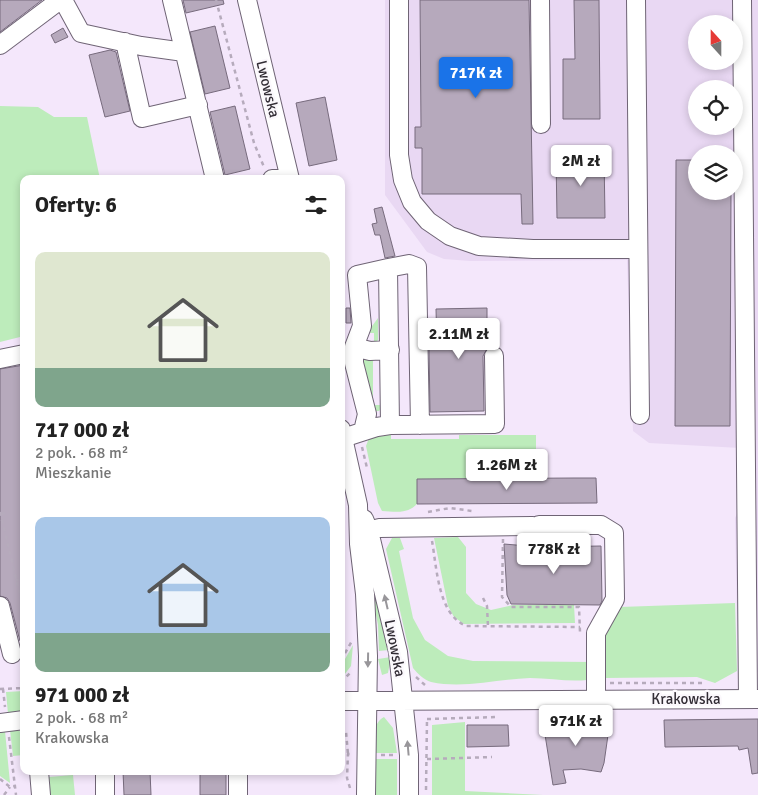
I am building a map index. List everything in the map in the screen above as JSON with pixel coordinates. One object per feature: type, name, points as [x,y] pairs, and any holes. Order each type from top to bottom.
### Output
[{"type":"street","points":[[0,45],[62,0],[81,33],[184,52]]},
{"type":"street","points":[[172,0],[213,175]]},
{"type":"street","name":"Lwowska","points":[[246,0],[289,175]]},
{"type":"street","points":[[399,0],[399,155],[403,180],[412,202],[428,220],[450,236],[479,246],[533,249],[638,249]]},
{"type":"street","points":[[540,0],[541,124]]},
{"type":"street","points":[[636,0],[640,415]]},
{"type":"street","points":[[742,0],[751,205],[753,699]]},
{"type":"street","points":[[125,42],[142,118],[198,105]]},
{"type":"street","points":[[390,350],[370,351],[354,347],[362,326],[349,277],[409,264],[417,267],[420,425]]},
{"type":"street","points":[[388,268],[389,422]]},
{"type":"street","name":"Lwowska","points":[[354,347],[358,505],[368,648],[366,795]]},
{"type":"street","points":[[0,359],[20,355]]},
{"type":"street","points":[[355,429],[389,422],[420,425],[495,424],[494,356]]},
{"type":"street","name":"Lwowska","points":[[358,505],[369,531],[398,652],[409,754],[409,795]]},
{"type":"street","points":[[369,531],[379,528],[601,524],[614,533],[615,599],[596,633],[596,700]]},
{"type":"street","points":[[0,606],[12,654]]},
{"type":"street","name":"Krakowska","points":[[367,700],[753,699]]},
{"type":"street","points":[[345,700],[367,700]]},
{"type":"street","points":[[0,723],[20,720]]},
{"type":"street","points":[[39,775],[40,795]]},
{"type":"street","points":[[105,775],[105,795]]},
{"type":"street","points":[[238,775],[238,795]]},
{"type":"path","points":[[216,0],[254,143],[270,175]]},
{"type":"path","points":[[355,429],[367,472]]},
{"type":"path","points":[[10,512],[0,513],[20,596]]},
{"type":"path","points":[[430,535],[446,608],[456,622],[466,626],[488,627],[580,627]]},
{"type":"path","points":[[503,537],[502,597],[504,601],[511,607],[579,607],[580,635]]},
{"type":"path","points":[[16,580],[20,580]]},
{"type":"path","points":[[483,598],[487,606],[488,627]]},
{"type":"path","points":[[345,653],[352,640]]},
{"type":"path","points":[[412,673],[421,684],[427,686],[426,790]]},
{"type":"path","points":[[0,689],[20,688]]},
{"type":"path","points":[[345,731],[348,754]]},
{"type":"path","points":[[427,759],[492,757]]},
{"type":"path","points":[[0,779],[10,787]]},
{"type":"path","points":[[14,779],[16,795]]},
{"type":"path","points":[[4,795],[10,787],[15,786]]},
{"type":"shaded area","points":[[385,0],[758,0],[758,672],[738,672],[735,518],[741,505],[740,448],[649,443],[633,431],[627,260],[470,261],[444,259],[427,252],[385,195]]},
{"type":"green space","points":[[0,106],[38,107],[54,117],[87,117],[99,175],[20,175],[20,337],[0,342]]},
{"type":"green space","points":[[378,318],[378,340],[374,345],[374,333],[367,333]]},
{"type":"green space","points":[[359,358],[373,358],[373,405],[383,405],[379,411],[373,411]]},
{"type":"green space","points":[[391,429],[391,439],[459,439],[459,435],[536,435],[536,478],[417,479],[417,504],[405,511],[382,511],[378,503],[366,446],[369,438]]},
{"type":"green space","points":[[458,537],[466,547],[466,593],[476,604],[491,610],[513,605],[574,605],[575,623],[464,624],[454,617],[448,606],[434,538]]},
{"type":"green space","points":[[392,538],[400,538],[404,549],[399,551],[413,618],[425,640],[448,656],[473,661],[592,662],[587,680],[530,678],[481,683],[443,684],[431,682],[419,675],[413,668],[386,549]]},
{"type":"green space","points":[[376,589],[389,650],[379,651],[378,625],[372,595],[373,590]]},
{"type":"green space","points":[[735,603],[737,671],[715,683],[697,677],[605,678],[606,631],[620,607]]},
{"type":"green space","points":[[353,645],[351,666],[345,674],[345,659]]},
{"type":"green space","points":[[391,657],[388,673],[382,675],[378,659]]},
{"type":"green space","points":[[20,691],[20,712],[8,714],[6,692]]},
{"type":"green space","points":[[384,717],[393,728],[397,753],[373,753],[377,723]]},
{"type":"green space","points":[[465,722],[465,791],[543,795],[432,795],[432,725]]},
{"type":"green space","points":[[16,729],[20,732],[20,755],[13,756],[10,730]]},
{"type":"green space","points":[[0,731],[5,731],[10,783],[0,776]]},
{"type":"green space","points":[[373,759],[397,759],[397,795],[373,795]]},
{"type":"green space","points":[[73,775],[75,795],[50,795],[49,777]]},
{"type":"building","points":[[0,0],[42,0],[0,32]]},
{"type":"building","points":[[183,0],[223,0],[224,4],[186,13]]},
{"type":"building","points":[[420,0],[529,0],[533,224],[522,224],[521,194],[422,194],[422,148],[415,148],[415,127],[421,127]]},
{"type":"building","points":[[574,0],[599,0],[600,119],[563,119],[563,59],[575,59]]},
{"type":"building","points":[[215,26],[230,88],[205,94],[190,32]]},
{"type":"building","points":[[63,28],[68,37],[55,43],[51,35]]},
{"type":"building","points":[[110,50],[116,52],[130,111],[105,117],[89,55]]},
{"type":"building","points":[[325,97],[337,160],[309,166],[296,103]]},
{"type":"building","points":[[235,106],[250,169],[225,175],[210,112]]},
{"type":"building","points":[[604,156],[605,218],[557,218],[556,157]]},
{"type":"building","points":[[676,160],[688,160],[688,200],[731,200],[730,426],[675,426]]},
{"type":"building","points":[[382,207],[395,256],[385,258],[380,235],[375,235],[372,224],[377,223],[374,209]]},
{"type":"building","points":[[346,308],[350,308],[351,323],[346,323]]},
{"type":"building","points":[[487,308],[487,334],[498,334],[498,346],[488,347],[483,356],[484,411],[430,412],[429,348],[437,348],[436,309]]},
{"type":"building","points":[[20,366],[20,641],[10,603],[7,598],[0,596],[0,369]]},
{"type":"building","points":[[596,478],[597,503],[417,504],[417,479]]},
{"type":"building","points":[[504,544],[539,547],[601,546],[602,601],[600,605],[511,604],[507,595]]},
{"type":"building","points":[[758,719],[758,773],[752,774],[748,748],[739,750],[738,746],[665,747],[664,720]]},
{"type":"building","points":[[610,721],[601,772],[581,769],[563,770],[566,783],[553,785],[543,722]]},
{"type":"building","points":[[467,725],[508,725],[509,746],[467,747]]},
{"type":"building","points":[[123,775],[150,775],[151,795],[124,795]]},
{"type":"building","points":[[200,775],[226,775],[226,795],[200,795]]}]
